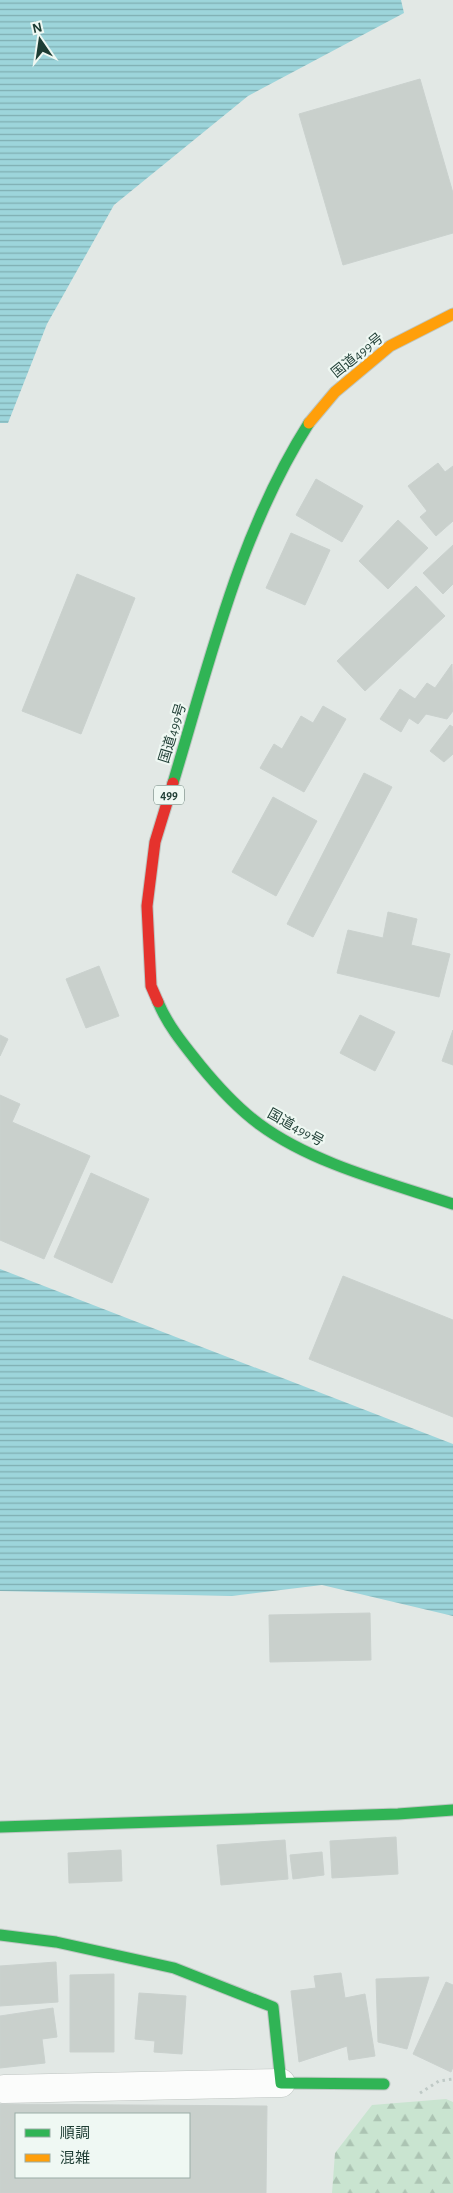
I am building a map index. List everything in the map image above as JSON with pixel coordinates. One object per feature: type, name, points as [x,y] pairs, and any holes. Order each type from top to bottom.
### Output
[{"type":"main road","name":"国道499号","points":[[453,314],[390,346],[335,392],[308,424],[271,488],[246,548],[226,608],[155,842],[147,906],[151,986],[166,1018],[179,1039],[226,1096],[260,1126],[306,1151],[344,1168],[453,1204]]},
{"type":"main road","points":[[0,1827],[68,1823],[369,1815],[453,1810]]},
{"type":"main road","points":[[0,1935],[56,1942],[174,1968],[273,2007],[281,2083],[384,2084]]},
{"type":"street","points":[[4,2089],[281,2083]]},
{"type":"path","points":[[416,2095],[439,2081],[453,2079]]},
{"type":"green space","points":[[446,2099],[453,2102],[453,2193],[332,2193],[335,2153],[372,2105]]},
{"type":"water","points":[[0,0],[401,0],[404,13],[248,96],[114,205],[47,324],[8,423],[0,423]]},
{"type":"water","points":[[0,1269],[453,1444],[453,1616],[322,1585],[232,1596],[0,1591]]},
{"type":"building","points":[[420,79],[453,193],[453,233],[343,265],[299,114]]},
{"type":"building","points":[[438,463],[445,472],[453,466],[453,521],[436,536],[420,517],[427,511],[408,486]]},
{"type":"building","points":[[316,479],[363,506],[342,542],[296,515]]},
{"type":"building","points":[[398,520],[428,548],[388,589],[359,561]]},
{"type":"building","points":[[291,533],[330,550],[305,605],[266,588]]},
{"type":"building","points":[[453,545],[453,584],[443,594],[423,573]]},
{"type":"building","points":[[77,574],[135,598],[81,734],[22,711]]},
{"type":"building","points":[[416,586],[445,616],[365,691],[337,661]]},
{"type":"building","points":[[452,664],[453,711],[447,719],[426,714],[418,724],[409,718],[401,732],[380,719],[400,689],[415,699],[427,683],[435,688]]},
{"type":"building","points":[[323,706],[346,719],[304,792],[260,768],[274,744],[282,749],[301,716],[313,723]]},
{"type":"building","points":[[450,725],[453,727],[453,754],[444,762],[430,751]]},
{"type":"building","points":[[364,773],[392,787],[313,937],[287,924]]},
{"type":"building","points":[[273,797],[317,821],[276,896],[232,872]]},
{"type":"building","points":[[388,912],[417,919],[411,945],[450,954],[439,997],[337,973],[348,930],[383,938]]},
{"type":"building","points":[[99,966],[119,1016],[86,1028],[66,979]]},
{"type":"building","points":[[360,1015],[395,1032],[375,1071],[340,1053]]},
{"type":"building","points":[[453,1030],[453,1065],[442,1061]]},
{"type":"building","points":[[0,1035],[8,1039],[0,1056]]},
{"type":"building","points":[[0,1095],[20,1104],[12,1122],[90,1156],[44,1259],[0,1240]]},
{"type":"building","points":[[91,1173],[149,1199],[112,1283],[54,1257]]},
{"type":"building","points":[[343,1276],[453,1320],[453,1417],[309,1359]]},
{"type":"building","points":[[370,1613],[371,1660],[270,1662],[269,1615]]},
{"type":"building","points":[[396,1837],[398,1874],[332,1878],[330,1841]]},
{"type":"building","points":[[285,1840],[288,1879],[221,1885],[217,1845]]},
{"type":"building","points":[[121,1850],[122,1881],[69,1883],[68,1853]]},
{"type":"building","points":[[322,1852],[324,1875],[293,1879],[290,1855]]},
{"type":"building","points":[[56,1962],[58,2002],[0,2006],[0,1966]]},
{"type":"building","points":[[341,1973],[345,1998],[365,1994],[375,2056],[349,2060],[347,2046],[299,2062],[291,1991],[316,1988],[314,1976]]},
{"type":"building","points":[[114,1974],[114,2052],[70,2052],[70,1975]]},
{"type":"building","points":[[429,1977],[407,2049],[378,2042],[376,1979]]},
{"type":"building","points":[[446,1982],[453,1985],[453,2067],[451,2072],[413,2054]]},
{"type":"building","points":[[139,1993],[186,1996],[182,2054],[154,2052],[155,2041],[135,2039]]},
{"type":"building","points":[[53,2008],[57,2037],[42,2039],[45,2063],[0,2068],[0,2016]]},
{"type":"building","points":[[0,2104],[267,2106],[266,2193],[0,2193]]},
{"type":"traffic: fast","points":[[173,783],[214,644],[245,553],[263,508],[309,423]]},
{"type":"traffic: fast","points":[[158,1002],[171,1027],[200,1065],[228,1096],[259,1124],[280,1138],[328,1161],[378,1180],[453,1204]]},
{"type":"traffic: fast","points":[[0,1827],[398,1814],[453,1810]]},
{"type":"traffic: fast","points":[[0,1935],[56,1942],[174,1968],[273,2007],[281,2083],[384,2084]]},
{"type":"traffic: slow","points":[[309,423],[335,392],[390,346],[453,314]]},
{"type":"traffic: jam","points":[[158,1002],[151,986],[147,906],[155,842],[173,783]]}]
